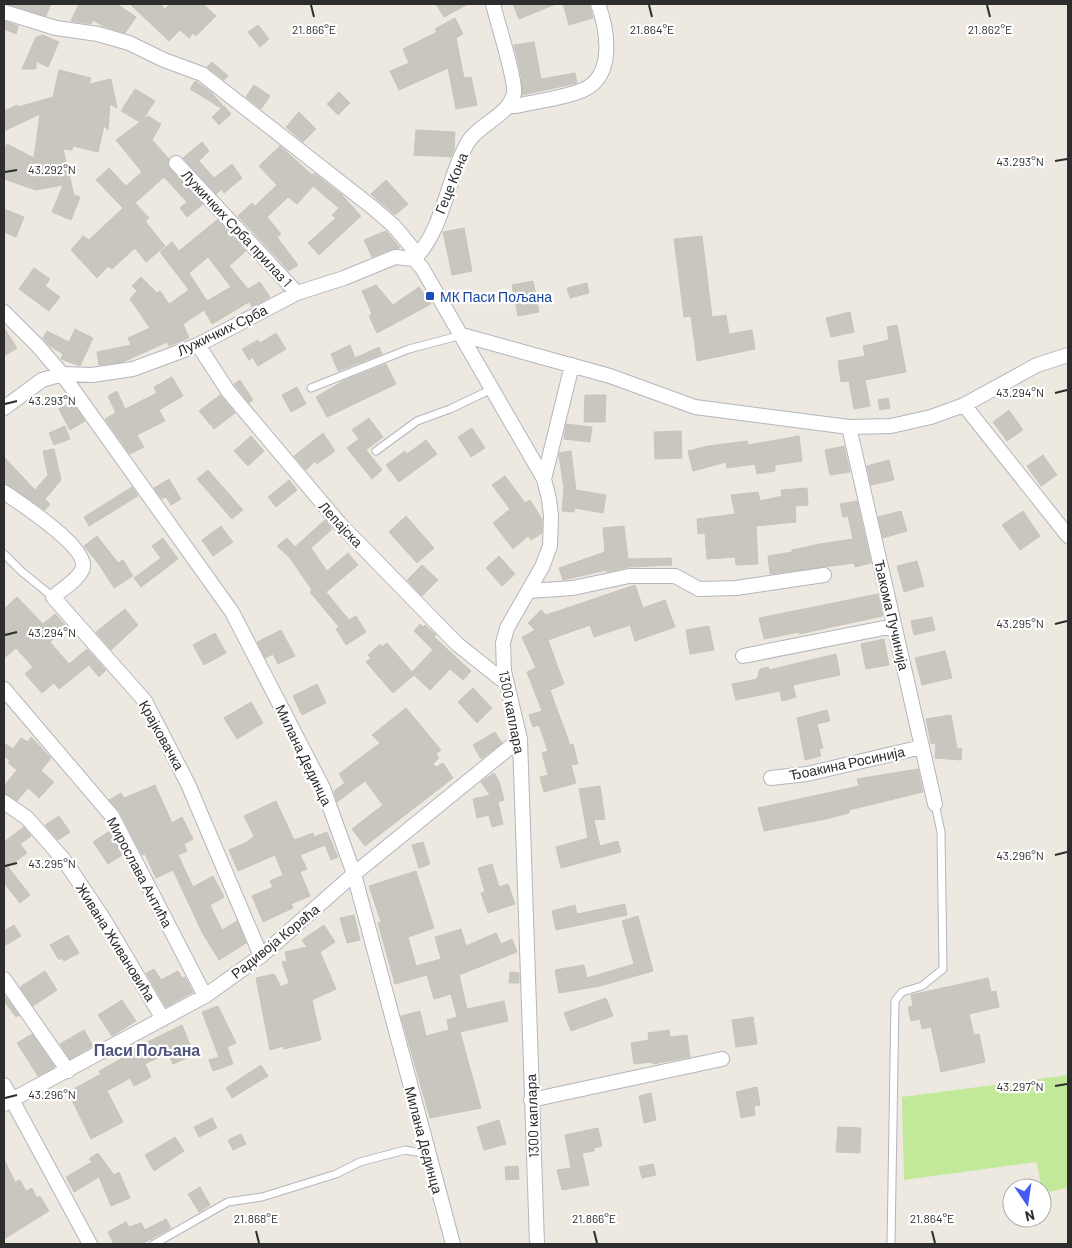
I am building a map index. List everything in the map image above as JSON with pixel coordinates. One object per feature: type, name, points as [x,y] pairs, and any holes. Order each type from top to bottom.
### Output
[{"type":"street","points":[[493,4],[514,84],[514,94],[508,106],[516,106],[573,93],[590,87],[600,75],[607,55],[603,16],[598,4]]},
{"type":"street","name":"1300 каплара","points":[[4,12],[56,28],[98,34],[129,43],[164,60],[202,74],[352,189],[394,226],[416,257],[544,479],[549,499],[552,532],[542,567],[506,628],[503,656],[506,683],[520,739],[537,1244]]},
{"type":"street","name":"Геце Кона","points":[[416,257],[424,246],[443,207],[456,168],[469,142],[485,124],[508,106]]},
{"type":"street","name":"Лужичких Срба прилаз 1","points":[[176,163],[297,293]]},
{"type":"street","name":"Лужичких Срба","points":[[4,408],[42,380],[62,374],[92,375],[133,369],[198,345],[297,293],[344,278],[396,257],[416,257]]},
{"type":"street","name":"Милана Дединца","points":[[4,312],[38,346],[62,374],[232,612],[323,788],[354,874],[427,1154],[453,1244]]},
{"type":"street","points":[[462,335],[610,376],[695,407],[849,427],[891,426],[931,417],[964,405],[1036,365],[1068,355]]},
{"type":"street","name":"Лепајска","points":[[198,345],[234,399],[339,524],[457,644],[506,683]]},
{"type":"street","points":[[544,479],[572,365]]},
{"type":"street","points":[[964,405],[1068,536]]},
{"type":"street","name":"Ђакома Пучинија","points":[[849,427],[935,804]]},
{"type":"street","points":[[4,492],[47,522],[80,556],[83,565],[81,572],[53,597]]},
{"type":"street","points":[[529,591],[573,588],[629,576],[675,576],[699,589],[736,588],[824,575]]},
{"type":"street","name":"Крајковачка","points":[[53,597],[145,701],[188,784],[261,956]]},
{"type":"street","points":[[743,656],[894,626]]},
{"type":"street","name":"Мирослава Антића","points":[[4,689],[112,816],[205,996]]},
{"type":"street","name":"Радивоја Кораћа","points":[[8,1102],[205,996],[261,956],[354,874],[520,739]]},
{"type":"street","name":"Ђоакина Росинија","points":[[771,778],[806,774],[922,746]]},
{"type":"street","name":"Живана Живановића","points":[[4,802],[27,818],[64,860],[103,918],[163,1019]]},
{"type":"street","points":[[4,979],[68,1071]]},
{"type":"street","points":[[531,1100],[722,1059]]},
{"type":"street","points":[[4,1084],[8,1102],[90,1244]]},
{"type":"lane","points":[[311,388],[409,349],[462,335]]},
{"type":"lane","points":[[376,451],[417,421],[450,409],[493,389]]},
{"type":"lane","points":[[4,554],[20,571],[53,597]]},
{"type":"lane","points":[[891,1244],[896,1001],[902,992],[922,986],[943,969],[940,832],[935,804]]},
{"type":"lane","points":[[154,1244],[228,1202],[262,1197],[336,1174],[360,1162],[405,1150],[427,1154]]},
{"type":"green space","points":[[1068,1075],[1068,1188],[1052,1191],[1052,1178],[1040,1178],[1037,1162],[904,1180],[902,1097]]},
{"type":"building","points":[[7,4],[51,4],[46,16]]},
{"type":"building","points":[[79,4],[117,4],[136,17],[125,33],[103,26],[93,20],[91,24],[71,21]]},
{"type":"building","points":[[130,4],[160,4],[165,9],[170,4],[203,4],[216,16],[196,36],[193,33],[189,38],[180,30],[169,41]]},
{"type":"building","points":[[436,4],[468,4],[444,17]]},
{"type":"building","points":[[513,4],[556,4],[519,19]]},
{"type":"building","points":[[563,4],[589,4],[593,18],[569,25]]},
{"type":"building","points":[[455,18],[463,34],[456,38],[464,78],[471,77],[477,105],[456,109],[448,68],[399,90],[390,71],[409,63],[403,49],[437,32],[435,29]]},
{"type":"building","points":[[4,21],[18,26],[16,34],[4,29]]},
{"type":"building","points":[[258,25],[269,39],[260,47],[248,32]]},
{"type":"building","points":[[43,35],[59,42],[48,67],[36,61],[36,69],[22,69],[36,37]]},
{"type":"building","points":[[534,42],[541,79],[575,73],[577,83],[522,95],[521,75],[514,45]]},
{"type":"building","points":[[212,62],[228,76],[224,80],[207,67]]},
{"type":"building","points":[[59,70],[91,78],[89,84],[111,79],[117,108],[110,104],[108,130],[104,126],[98,152],[73,146],[72,150],[63,149],[74,195],[80,197],[71,220],[52,212],[63,185],[36,190],[4,179],[4,151],[7,144],[34,158],[40,114],[4,131],[4,111],[17,105],[18,107],[53,97]]},
{"type":"building","points":[[195,81],[211,92],[223,106],[221,108],[190,89]]},
{"type":"building","points":[[254,85],[270,96],[261,109],[246,97]]},
{"type":"building","points":[[135,89],[155,101],[143,119],[148,116],[161,124],[152,140],[169,159],[167,164],[170,169],[203,204],[187,217],[180,208],[187,202],[164,177],[135,203],[149,218],[145,221],[165,246],[146,262],[135,248],[112,269],[108,266],[97,278],[71,250],[83,236],[89,240],[123,208],[96,180],[109,168],[126,186],[142,172],[116,140],[140,122],[121,111]]},
{"type":"building","points":[[339,92],[350,103],[338,115],[327,104]]},
{"type":"building","points":[[224,106],[231,114],[219,125],[212,117]]},
{"type":"building","points":[[299,112],[316,129],[303,142],[286,127]]},
{"type":"building","points":[[416,130],[455,132],[454,150],[451,157],[414,155]]},
{"type":"building","points":[[202,142],[209,151],[199,161],[214,178],[232,164],[242,178],[224,193],[222,189],[216,194],[183,158]]},
{"type":"building","points":[[280,146],[312,175],[314,173],[341,194],[361,216],[319,255],[308,243],[336,218],[332,215],[339,208],[313,186],[297,204],[288,197],[267,217],[281,234],[277,237],[298,265],[289,271],[238,216],[252,203],[255,206],[277,185],[259,166]]},
{"type":"building","points":[[386,180],[408,204],[395,215],[371,194]]},
{"type":"building","points":[[4,209],[24,217],[16,237],[4,232]]},
{"type":"building","points":[[217,220],[246,251],[229,266],[248,289],[260,282],[270,297],[252,307],[249,302],[212,324],[204,310],[183,324],[189,338],[169,346],[167,342],[123,362],[99,365],[97,352],[131,345],[128,338],[150,328],[130,299],[137,291],[132,286],[141,277],[157,293],[160,291],[169,304],[189,290],[160,252],[172,242],[179,251]],"holes":[[[208,257],[231,287],[207,301],[189,273]]]},
{"type":"building","points":[[464,228],[472,271],[452,275],[443,232]]},
{"type":"building","points":[[386,231],[400,248],[372,257],[364,240]]},
{"type":"building","points":[[702,236],[712,317],[726,315],[729,334],[752,330],[755,349],[697,361],[691,316],[684,317],[674,239]]},
{"type":"building","points":[[34,268],[50,279],[45,286],[60,297],[49,311],[19,289]]},
{"type":"building","points":[[533,281],[539,312],[518,316],[512,285]]},
{"type":"building","points":[[587,283],[589,293],[570,298],[567,288]]},
{"type":"building","points":[[376,285],[393,305],[419,287],[431,304],[377,333],[369,316],[372,314],[362,291]]},
{"type":"building","points":[[850,312],[854,332],[831,337],[826,318]]},
{"type":"building","points":[[897,325],[906,372],[865,380],[870,406],[854,409],[849,381],[841,382],[838,361],[865,356],[863,346],[889,340],[887,327]]},
{"type":"building","points":[[4,328],[17,348],[4,356]]},
{"type":"building","points":[[75,329],[93,338],[80,366],[61,359],[63,354],[50,346],[43,338],[47,331],[69,342]]},
{"type":"building","points":[[276,333],[286,349],[258,366],[252,357],[249,360],[242,349],[258,340],[260,343]]},
{"type":"building","points":[[350,345],[355,358],[379,347],[382,354],[338,371],[331,354]]},
{"type":"building","points":[[386,364],[396,384],[327,417],[316,397],[343,381]]},
{"type":"building","points":[[172,377],[183,396],[159,410],[165,421],[137,435],[144,447],[130,454],[105,419],[116,413],[108,396],[117,391],[125,409],[157,393],[154,387]]},
{"type":"building","points":[[240,380],[253,400],[249,403],[234,384]]},
{"type":"building","points":[[297,387],[306,404],[291,412],[282,395]]},
{"type":"building","points":[[220,395],[235,413],[214,429],[199,411]]},
{"type":"building","points":[[585,395],[606,395],[605,422],[584,422]]},
{"type":"building","points":[[888,398],[890,408],[880,410],[878,400]]},
{"type":"building","points":[[72,402],[85,421],[70,430],[59,409]]},
{"type":"building","points":[[1009,410],[1023,430],[1007,441],[993,422]]},
{"type":"building","points":[[369,418],[383,437],[366,450],[382,470],[372,479],[347,448],[359,439],[352,430]]},
{"type":"building","points":[[566,424],[592,427],[590,442],[564,439]]},
{"type":"building","points":[[65,426],[70,439],[54,445],[49,433]]},
{"type":"building","points":[[472,428],[485,448],[471,457],[458,437]]},
{"type":"building","points":[[681,431],[682,458],[655,459],[654,432]]},
{"type":"building","points":[[323,433],[335,451],[317,464],[315,461],[306,470],[294,456]]},
{"type":"building","points":[[251,436],[264,451],[248,466],[234,451]]},
{"type":"building","points":[[799,436],[802,461],[775,465],[775,471],[757,474],[755,464],[727,468],[726,462],[693,471],[688,451],[708,446],[747,441],[748,445]]},
{"type":"building","points":[[426,440],[437,454],[399,482],[386,465],[405,451],[407,454]]},
{"type":"building","points":[[844,446],[850,472],[830,475],[825,450]]},
{"type":"building","points":[[54,449],[61,480],[45,499],[50,504],[45,510],[4,483],[4,457],[35,490],[48,475],[43,451]]},
{"type":"building","points":[[571,451],[576,490],[606,495],[603,513],[575,508],[574,512],[562,511],[564,488],[559,453]]},
{"type":"building","points":[[1043,455],[1057,475],[1041,486],[1027,466]]},
{"type":"building","points":[[889,460],[894,480],[871,485],[867,466]]},
{"type":"building","points":[[208,470],[243,510],[232,519],[197,479]]},
{"type":"building","points":[[505,476],[525,503],[530,500],[542,519],[542,533],[531,540],[528,536],[513,549],[493,523],[510,509],[492,485]]},
{"type":"building","points":[[169,479],[181,499],[171,505],[166,497],[162,499],[154,488]]},
{"type":"building","points":[[289,480],[297,490],[276,507],[268,497]]},
{"type":"building","points":[[132,487],[138,496],[89,526],[84,517]]},
{"type":"building","points":[[807,488],[808,505],[795,506],[796,522],[756,526],[758,564],[736,565],[735,557],[707,559],[705,533],[698,534],[697,519],[735,514],[731,495],[758,492],[760,501],[782,496],[781,490]]},
{"type":"building","points":[[857,501],[871,563],[855,567],[854,563],[770,574],[768,556],[820,544],[853,539],[848,516],[843,517],[840,504]]},
{"type":"building","points":[[901,511],[907,531],[883,538],[878,517]]},
{"type":"building","points":[[1023,511],[1040,536],[1020,550],[1002,525]]},
{"type":"building","points":[[406,516],[434,548],[417,563],[389,532]]},
{"type":"building","points":[[325,520],[332,529],[311,548],[327,571],[348,553],[358,565],[326,592],[349,620],[356,616],[366,632],[346,645],[336,629],[339,627],[310,592],[312,590],[290,558],[277,546],[287,538],[295,547]]},
{"type":"building","points":[[221,526],[233,542],[213,556],[202,540]]},
{"type":"building","points":[[624,526],[628,559],[671,558],[672,565],[629,567],[607,572],[607,570],[563,580],[559,568],[605,552],[603,528]]},
{"type":"building","points":[[97,536],[118,563],[123,560],[133,576],[114,588],[98,563],[84,546]]},
{"type":"building","points":[[163,538],[178,559],[141,587],[134,578],[161,558],[152,546]]},
{"type":"building","points":[[499,556],[515,574],[502,586],[486,568]]},
{"type":"building","points":[[917,561],[924,586],[904,592],[897,566]]},
{"type":"building","points":[[422,565],[438,580],[422,596],[407,580]]},
{"type":"building","points":[[635,585],[643,608],[665,600],[675,627],[635,641],[630,625],[594,637],[590,625],[548,640],[564,684],[550,690],[570,745],[573,744],[578,764],[571,765],[576,783],[544,792],[540,777],[548,775],[542,753],[548,751],[539,725],[533,727],[529,715],[542,711],[527,672],[536,668],[522,637],[535,630],[528,623],[541,610],[546,615]]},
{"type":"building","points":[[878,594],[883,616],[799,634],[799,632],[764,639],[759,618]]},
{"type":"building","points":[[17,597],[43,624],[55,614],[67,627],[50,642],[69,664],[87,649],[106,670],[99,677],[89,665],[59,689],[54,683],[42,693],[25,674],[33,667],[16,648],[4,658],[4,609]]},
{"type":"building","points":[[125,609],[138,625],[111,650],[96,632]]},
{"type":"building","points":[[932,617],[935,630],[914,635],[911,621]]},
{"type":"building","points":[[420,624],[423,627],[425,625],[436,635],[434,637],[471,671],[463,680],[450,669],[430,690],[414,675],[393,693],[366,662],[371,658],[368,655],[380,644],[382,647],[387,643],[412,672],[433,650],[414,631]]},
{"type":"building","points":[[709,626],[714,650],[690,654],[686,630]]},
{"type":"building","points":[[281,630],[295,656],[278,664],[273,654],[265,658],[257,642]]},
{"type":"building","points":[[215,633],[226,653],[204,665],[193,645]]},
{"type":"building","points":[[884,639],[889,665],[866,669],[861,644]]},
{"type":"building","points":[[945,651],[952,678],[922,685],[915,658]]},
{"type":"building","points":[[836,654],[840,675],[793,685],[796,697],[782,701],[780,691],[736,700],[732,684],[757,679],[760,669],[769,667],[769,670]]},
{"type":"building","points":[[317,684],[326,703],[302,715],[293,696]]},
{"type":"building","points":[[473,688],[492,708],[477,723],[458,702]]},
{"type":"building","points":[[251,702],[263,723],[237,739],[224,718]]},
{"type":"building","points":[[406,708],[441,750],[436,754],[439,758],[433,764],[436,767],[443,763],[453,778],[365,846],[352,829],[383,805],[365,781],[337,802],[334,791],[345,783],[339,774],[380,743],[372,735]]},
{"type":"building","points":[[827,710],[830,721],[817,724],[823,748],[819,749],[821,756],[805,760],[797,718]]},
{"type":"building","points":[[951,715],[957,748],[962,749],[961,760],[935,758],[936,743],[931,744],[926,719]]},
{"type":"building","points":[[495,732],[502,743],[481,759],[473,745]]},
{"type":"building","points":[[31,737],[51,758],[41,771],[54,782],[39,798],[28,788],[17,801],[4,793],[4,786],[17,770],[8,763],[10,760],[4,756],[4,743],[13,749],[21,738],[28,742]]},
{"type":"building","points":[[918,769],[923,792],[849,810],[849,813],[826,819],[764,831],[758,808],[859,786],[857,779]]},
{"type":"building","points":[[494,773],[499,781],[504,800],[498,802],[503,824],[492,827],[489,815],[477,818],[473,799],[490,795],[481,782]]},
{"type":"building","points":[[155,785],[172,823],[182,817],[193,839],[184,844],[187,851],[178,855],[193,887],[213,876],[224,897],[210,905],[222,930],[237,921],[246,943],[219,960],[202,932],[173,870],[156,878],[145,854],[142,855],[120,812],[109,800],[121,793],[124,798]]},
{"type":"building","points":[[600,786],[605,819],[594,820],[600,846],[618,841],[621,852],[561,868],[556,847],[588,838],[579,789]]},
{"type":"building","points":[[276,801],[294,840],[313,833],[314,837],[327,832],[338,857],[331,860],[325,845],[300,855],[307,869],[300,872],[310,896],[291,904],[293,908],[263,922],[252,896],[273,887],[270,881],[283,875],[275,855],[238,871],[229,850],[247,842],[254,836],[244,816]]},
{"type":"building","points":[[59,816],[70,832],[58,840],[45,825]]},
{"type":"building","points":[[24,827],[31,836],[20,844],[27,853],[8,867],[30,895],[20,903],[4,883],[4,842]]},
{"type":"building","points":[[110,831],[122,855],[108,864],[93,842]]},
{"type":"building","points":[[423,842],[430,864],[419,868],[412,845]]},
{"type":"building","points":[[492,864],[499,887],[508,884],[515,904],[488,913],[481,893],[485,892],[478,868]]},
{"type":"building","points":[[416,871],[434,928],[408,937],[416,966],[441,959],[435,937],[461,929],[466,946],[496,933],[501,944],[512,939],[517,952],[459,975],[467,1009],[504,1001],[508,1021],[460,1032],[481,1108],[430,1118],[401,1016],[420,1011],[426,1036],[449,1030],[447,1020],[457,1017],[451,994],[434,999],[427,975],[395,984],[378,923],[381,922],[369,886]]},
{"type":"building","points":[[625,904],[627,915],[556,930],[552,911],[575,905],[577,914]]},
{"type":"building","points":[[354,915],[360,940],[347,943],[340,918]]},
{"type":"building","points":[[638,916],[653,971],[600,986],[559,993],[555,970],[584,965],[587,978],[634,964],[622,921]]},
{"type":"building","points":[[14,925],[21,936],[4,946],[4,931]]},
{"type":"building","points":[[324,925],[335,942],[320,952],[336,989],[312,1000],[321,1040],[284,1049],[283,1046],[270,1050],[256,978],[274,974],[281,987],[289,983],[282,962],[287,961],[285,952],[307,947],[302,940]]},
{"type":"building","points":[[68,935],[79,953],[64,961],[61,958],[59,960],[50,945]]},
{"type":"building","points":[[154,969],[161,980],[178,971],[182,978],[185,977],[193,992],[166,1007],[146,973]]},
{"type":"building","points":[[45,971],[57,990],[33,1006],[20,987]]},
{"type":"building","points":[[510,972],[519,973],[519,983],[509,983]]},
{"type":"building","points":[[988,978],[991,992],[996,991],[999,1007],[969,1014],[974,1035],[979,1034],[985,1062],[941,1072],[931,1027],[922,1029],[920,1019],[911,1021],[908,1007],[913,1006],[911,995]]},
{"type":"building","points":[[6,997],[19,1015],[16,1017],[4,1001]]},
{"type":"building","points":[[606,998],[613,1016],[571,1031],[564,1013]]},
{"type":"building","points":[[122,1000],[136,1021],[112,1036],[98,1015]]},
{"type":"building","points":[[218,1006],[236,1043],[227,1047],[233,1064],[213,1071],[209,1060],[219,1057],[202,1012]]},
{"type":"building","points":[[753,1017],[757,1044],[736,1047],[732,1020]]},
{"type":"building","points":[[182,1025],[194,1055],[173,1064],[168,1053],[145,1064],[151,1077],[134,1086],[130,1078],[107,1091],[123,1122],[91,1139],[68,1092],[101,1074],[99,1071],[121,1059],[119,1056]]},
{"type":"building","points":[[84,1030],[93,1046],[70,1059],[60,1044]]},
{"type":"building","points":[[669,1030],[670,1037],[687,1035],[690,1057],[653,1064],[652,1062],[634,1064],[631,1043],[649,1040],[648,1033]]},
{"type":"building","points":[[32,1034],[55,1067],[38,1076],[17,1043]]},
{"type":"building","points":[[261,1065],[268,1076],[232,1098],[226,1088]]},
{"type":"building","points":[[757,1087],[760,1105],[754,1106],[755,1115],[741,1118],[736,1092]]},
{"type":"building","points":[[651,1093],[656,1120],[644,1123],[639,1096]]},
{"type":"building","points":[[212,1118],[217,1128],[199,1137],[194,1127]]},
{"type":"building","points":[[499,1120],[506,1144],[484,1150],[477,1127]]},
{"type":"building","points":[[838,1127],[861,1128],[860,1153],[836,1152]]},
{"type":"building","points":[[598,1128],[602,1146],[594,1148],[594,1151],[582,1153],[589,1185],[562,1190],[557,1170],[571,1168],[565,1135]]},
{"type":"building","points":[[241,1134],[246,1144],[233,1150],[228,1140]]},
{"type":"building","points":[[175,1137],[184,1151],[154,1171],[145,1155]]},
{"type":"building","points":[[98,1153],[114,1175],[119,1172],[130,1198],[111,1206],[99,1177],[74,1192],[66,1177],[92,1162],[89,1159]]},
{"type":"building","points":[[4,1159],[15,1182],[20,1180],[26,1191],[32,1188],[37,1198],[40,1196],[49,1211],[4,1239]]},
{"type":"building","points":[[653,1164],[656,1175],[642,1178],[639,1167]]},
{"type":"building","points":[[518,1166],[519,1179],[506,1180],[505,1167]]},
{"type":"building","points":[[200,1187],[210,1205],[199,1212],[188,1194]]},
{"type":"building","points":[[166,1219],[171,1228],[142,1244],[114,1244],[108,1232],[126,1222],[129,1227],[141,1223],[145,1230]]},
{"type":"place","name":"МК Паси Пољана","points":[[430,296]]},
{"type":"district","name":"Паси Пољана","points":[[147,1049]]}]
